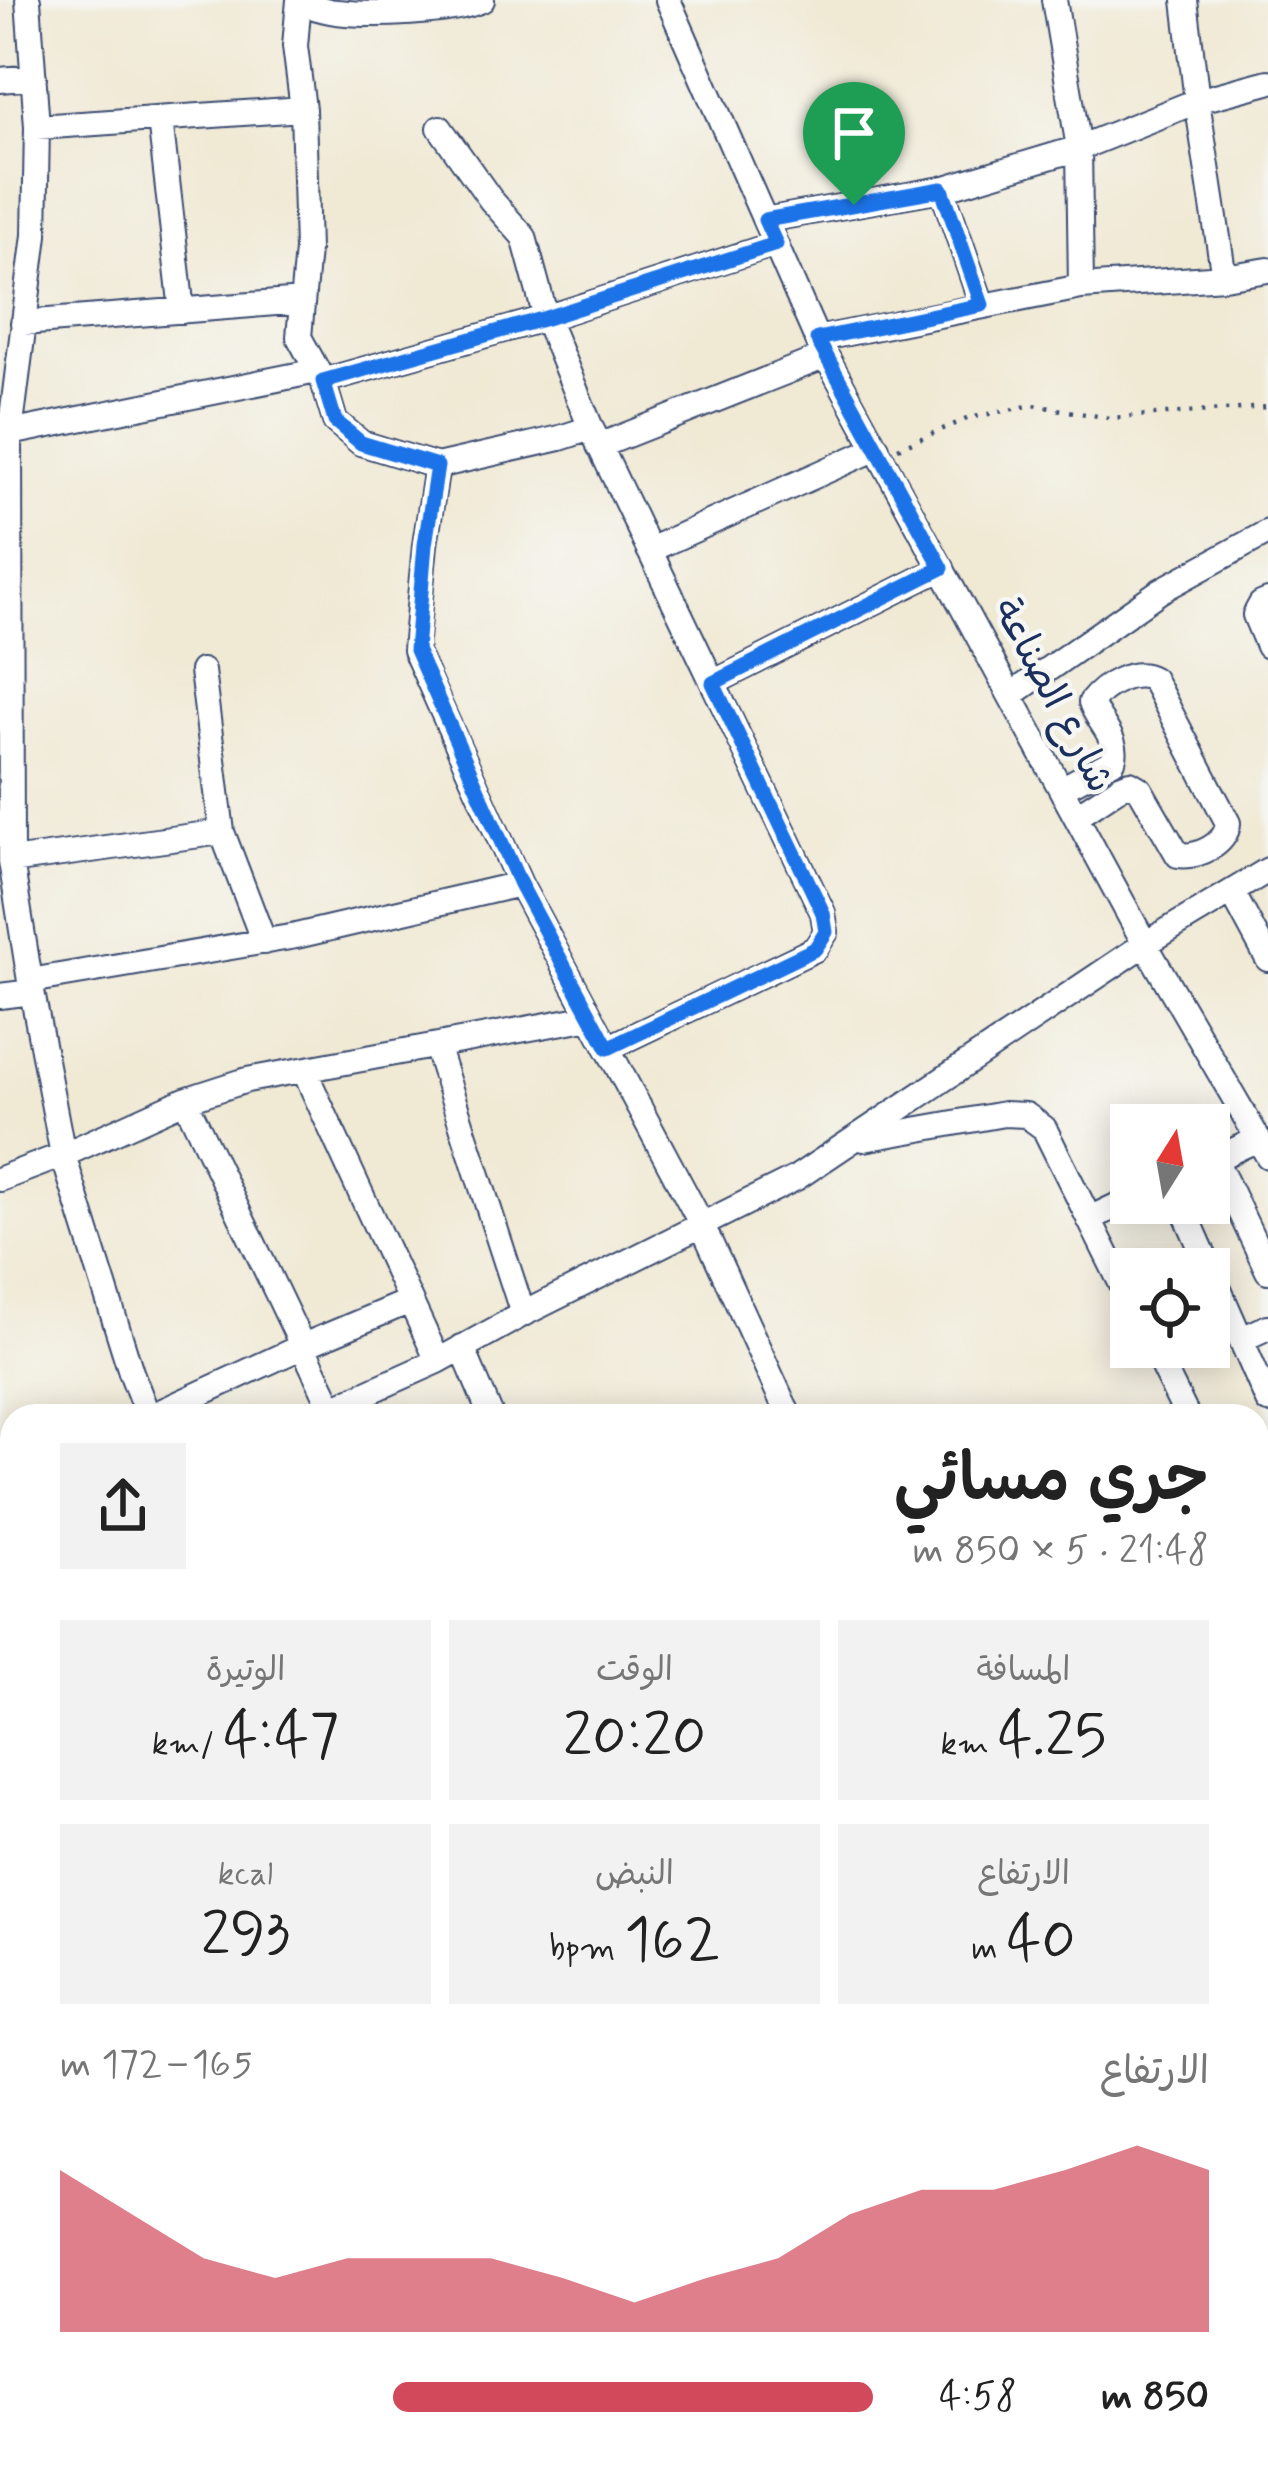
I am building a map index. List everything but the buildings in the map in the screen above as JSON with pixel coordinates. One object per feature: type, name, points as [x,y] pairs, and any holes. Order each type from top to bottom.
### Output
[{"type":"street","points":[[28,0],[37,127],[35,235],[5,434],[11,861],[63,1155],[145,1404]]},
{"type":"street","points":[[482,0],[431,10],[374,12],[334,12],[299,1],[295,46],[304,109],[307,250],[299,337],[320,376],[335,421],[361,443],[437,466],[560,438],[595,437],[821,347],[982,305],[1081,287],[1268,270]]},
{"type":"street","name":"شارع الصناعة","points":[[668,0],[821,347],[1144,944],[1263,1148]]},
{"type":"street","points":[[1054,0],[1079,148],[1081,287]]},
{"type":"street","points":[[1185,0],[1224,277]]},
{"type":"street","points":[[0,80],[34,77]]},
{"type":"street","points":[[765,220],[942,189],[1079,148],[1197,101],[1268,82]]},
{"type":"street","points":[[37,127],[304,109]]},
{"type":"street","points":[[160,119],[182,311]]},
{"type":"street","points":[[440,128],[490,200],[524,237],[546,318],[595,437],[823,913],[826,932],[815,949],[608,1048]]},
{"type":"street","points":[[942,189],[982,305]]},
{"type":"street","points":[[5,434],[320,376],[546,318],[776,244]]},
{"type":"street","points":[[23,322],[302,301]]},
{"type":"street","points":[[649,550],[879,452]]},
{"type":"street","points":[[437,466],[416,650],[520,884],[702,1225],[784,1404]]},
{"type":"street","points":[[1011,695],[1160,591],[1268,532]]},
{"type":"street","points":[[713,683],[942,568]]},
{"type":"street","points":[[1268,601],[1255,615],[1268,646]]},
{"type":"street","points":[[202,671],[221,832],[264,942]]},
{"type":"street","points":[[1061,789],[1113,761],[1117,752],[1094,712],[1091,702],[1096,694],[1132,675],[1144,674],[1153,680],[1228,823],[1228,833],[1190,856],[1178,855],[1140,789],[1130,783],[1076,816]]},
{"type":"street","points":[[11,861],[221,832]]},
{"type":"street","points":[[342,1404],[438,1361],[523,1313],[796,1178],[1144,944],[1268,870]]},
{"type":"street","points":[[0,996],[520,884]]},
{"type":"street","points":[[1232,892],[1268,959]]},
{"type":"street","points":[[0,1179],[185,1100],[247,1080],[591,1017]]},
{"type":"street","points":[[436,1046],[523,1313]]},
{"type":"street","points":[[304,1070],[438,1361]]},
{"type":"street","points":[[185,1100],[303,1346],[321,1404]]},
{"type":"street","points":[[855,1140],[1004,1114],[1026,1115],[1044,1128],[1110,1261]]},
{"type":"street","points":[[1230,1156],[1263,1148]]},
{"type":"street","points":[[1230,1196],[1268,1271]]},
{"type":"street","points":[[1089,1219],[1110,1209]]},
{"type":"street","points":[[1190,1224],[1268,1401]]},
{"type":"street","points":[[176,1404],[410,1300]]},
{"type":"street","points":[[1242,1339],[1268,1327]]},
{"type":"street","points":[[462,1347],[486,1404]]},
{"type":"street","points":[[1163,1368],[1181,1404]]},
{"type":"path","points":[[879,452],[969,418],[1033,405],[1109,418],[1268,407]]},
{"type":"route","points":[[942,189],[982,305],[817,339],[942,568],[713,683],[823,913],[826,932],[815,949],[608,1048],[520,884],[416,650],[437,466],[361,443],[335,421],[323,381],[546,318],[776,244],[765,220],[854,205],[942,189]]}]
